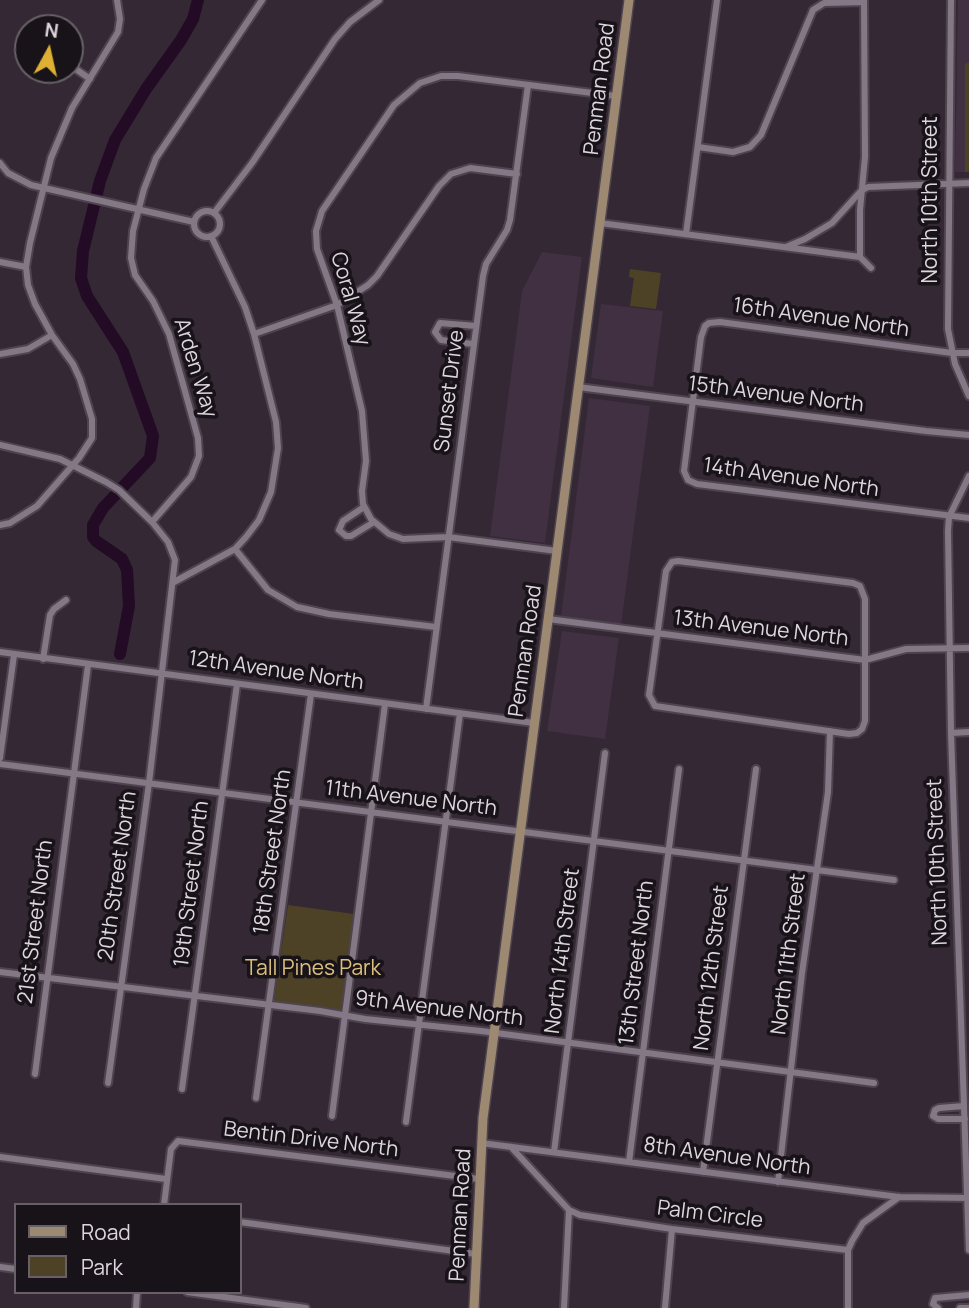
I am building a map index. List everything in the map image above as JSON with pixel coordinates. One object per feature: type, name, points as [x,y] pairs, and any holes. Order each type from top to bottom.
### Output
[{"type":"street","points":[[0,526],[10,523],[37,506],[88,446],[93,428],[80,379],[32,297],[26,267],[51,158],[60,132],[118,32],[120,19],[117,0]]},
{"type":"street","name":"Arden Way","points":[[152,522],[191,477],[199,456],[198,438],[169,334],[133,268],[132,244],[138,210],[150,173],[165,141],[262,0]]},
{"type":"street","points":[[214,213],[252,163],[335,39],[350,22],[379,0]]},
{"type":"street","name":"Penman Road","points":[[474,1308],[481,1143],[494,1033],[629,0]]},
{"type":"street","points":[[686,234],[717,0]]},
{"type":"street","name":"North 10th Street","points":[[951,0],[948,329],[958,373],[969,396]]},
{"type":"street","points":[[698,147],[733,152],[750,147],[761,135],[813,10],[824,3],[864,1],[865,157],[861,191],[860,257]]},
{"type":"street","points":[[84,75],[90,79]]},
{"type":"street","name":"Coral Way","points":[[364,507],[362,491],[365,440],[362,411],[337,305],[317,249],[316,231],[329,200],[394,105],[420,83],[441,76],[475,78],[616,96]]},
{"type":"street","name":"Sunset Drive","points":[[426,709],[483,276],[486,264],[508,230],[528,85]]},
{"type":"street","points":[[0,163],[18,180],[194,222]]},
{"type":"street","points":[[254,334],[337,305],[358,294],[377,276],[439,186],[451,174],[470,168],[517,174]]},
{"type":"street","points":[[784,247],[805,239],[832,223],[861,191],[875,185],[969,183]]},
{"type":"street","points":[[194,222],[202,212],[214,213]]},
{"type":"street","points":[[194,222],[198,234],[211,236],[218,232],[220,223],[214,213]]},
{"type":"street","points":[[600,223],[860,257],[871,268]]},
{"type":"street","points":[[174,582],[235,549],[259,520],[271,492],[278,448],[276,422],[254,334],[245,307],[211,236]]},
{"type":"street","points":[[0,262],[26,267]]},
{"type":"street","name":"16th Avenue North","points":[[692,402],[702,330],[715,321],[952,353],[969,353]]},
{"type":"street","points":[[474,344],[441,340],[435,332],[440,323],[445,322],[476,326]]},
{"type":"street","points":[[0,354],[28,349],[52,335]]},
{"type":"street","name":"15th Avenue North","points":[[578,387],[969,435]]},
{"type":"street","name":"14th Avenue North","points":[[692,402],[684,471],[688,480],[698,484],[969,519]]},
{"type":"street","name":"20th Street North","points":[[0,444],[44,453],[72,464],[119,491],[152,522],[172,548],[175,560],[149,783],[108,1083]]},
{"type":"street","name":"North 10th Street","points":[[969,476],[949,517],[951,733],[966,1046],[964,1107],[969,1250]]},
{"type":"street","points":[[374,522],[351,536],[346,536],[339,530],[343,521],[364,507],[374,522],[389,534],[403,539],[448,537],[557,551]]},
{"type":"street","points":[[235,549],[268,590],[297,607],[330,614],[436,627]]},
{"type":"street","points":[[684,561],[860,586],[865,599],[865,660],[865,720],[862,729],[857,733],[655,706],[649,695],[666,571],[672,562],[684,561]]},
{"type":"street","points":[[43,659],[50,615],[66,600]]},
{"type":"street","name":"13th Avenue North","points":[[548,619],[865,660],[906,649],[969,648]]},
{"type":"street","name":"12th Avenue North","points":[[0,652],[534,723]]},
{"type":"street","points":[[0,758],[14,655]]},
{"type":"street","name":"21st Street North","points":[[35,1074],[88,665]]},
{"type":"street","name":"19th Street North","points":[[183,1089],[237,684]]},
{"type":"street","name":"18th Street North","points":[[256,1098],[311,694]]},
{"type":"street","points":[[332,1116],[385,704]]},
{"type":"street","points":[[406,1122],[460,713]]},
{"type":"street","name":"North 11th Street","points":[[778,1182],[802,973],[831,769],[830,731]]},
{"type":"street","points":[[951,733],[969,732]]},
{"type":"street","name":"North 14th Street","points":[[554,1152],[605,753]]},
{"type":"street","name":"11th Avenue North","points":[[0,764],[894,880]]},
{"type":"street","name":"13th Street North","points":[[629,1162],[679,769]]},
{"type":"street","name":"North 12th Street","points":[[704,1172],[756,769]]},
{"type":"street","name":"9th Avenue North","points":[[0,972],[270,1004],[874,1083]]},
{"type":"street","points":[[964,1107],[939,1108],[934,1110],[933,1116],[938,1119],[965,1119]]},
{"type":"street","name":"Bentin Drive North","points":[[166,1179],[171,1149],[178,1141],[479,1180]]},
{"type":"street","name":"8th Avenue North","points":[[481,1143],[899,1197],[968,1198]]},
{"type":"street","points":[[511,1147],[569,1210],[564,1308]]},
{"type":"street","points":[[0,1157],[166,1179],[164,1203]]},
{"type":"street","points":[[848,1308],[848,1250],[863,1223],[899,1197]]},
{"type":"street","name":"Palm Circle","points":[[569,1210],[580,1215],[848,1250]]},
{"type":"street","points":[[242,1222],[476,1254]]},
{"type":"street","points":[[665,1308],[673,1228]]},
{"type":"street","points":[[202,1294],[306,1308]]},
{"type":"street","points":[[938,1308],[933,1304],[935,1297],[969,1295]]},
{"type":"street","points":[[960,1308],[969,1308]]},
{"type":"shaded area","points":[[958,0],[969,0],[969,172],[955,172]]},
{"type":"shaded area","points":[[542,252],[582,257],[545,543],[490,536],[522,291]]},
{"type":"shaded area","points":[[601,304],[663,311],[653,387],[591,378]]},
{"type":"shaded area","points":[[589,398],[650,406],[621,625],[561,616]]},
{"type":"shaded area","points":[[562,631],[619,638],[605,739],[547,731]]},
{"type":"green space","points":[[969,62],[969,172],[965,172],[965,64]]},
{"type":"green space","points":[[630,269],[661,273],[656,309],[630,306],[634,278],[629,277]]},
{"type":"green space","name":"Tall Pines Park","points":[[288,905],[354,914],[343,1011],[274,1001]]},
{"type":"waterway","points":[[120,654],[129,606],[127,570],[122,559],[96,541],[93,537],[93,525],[103,508],[150,458],[153,436],[123,352],[87,296],[81,278],[83,251],[100,181],[115,140],[146,89],[181,40],[193,19],[198,0]]}]
